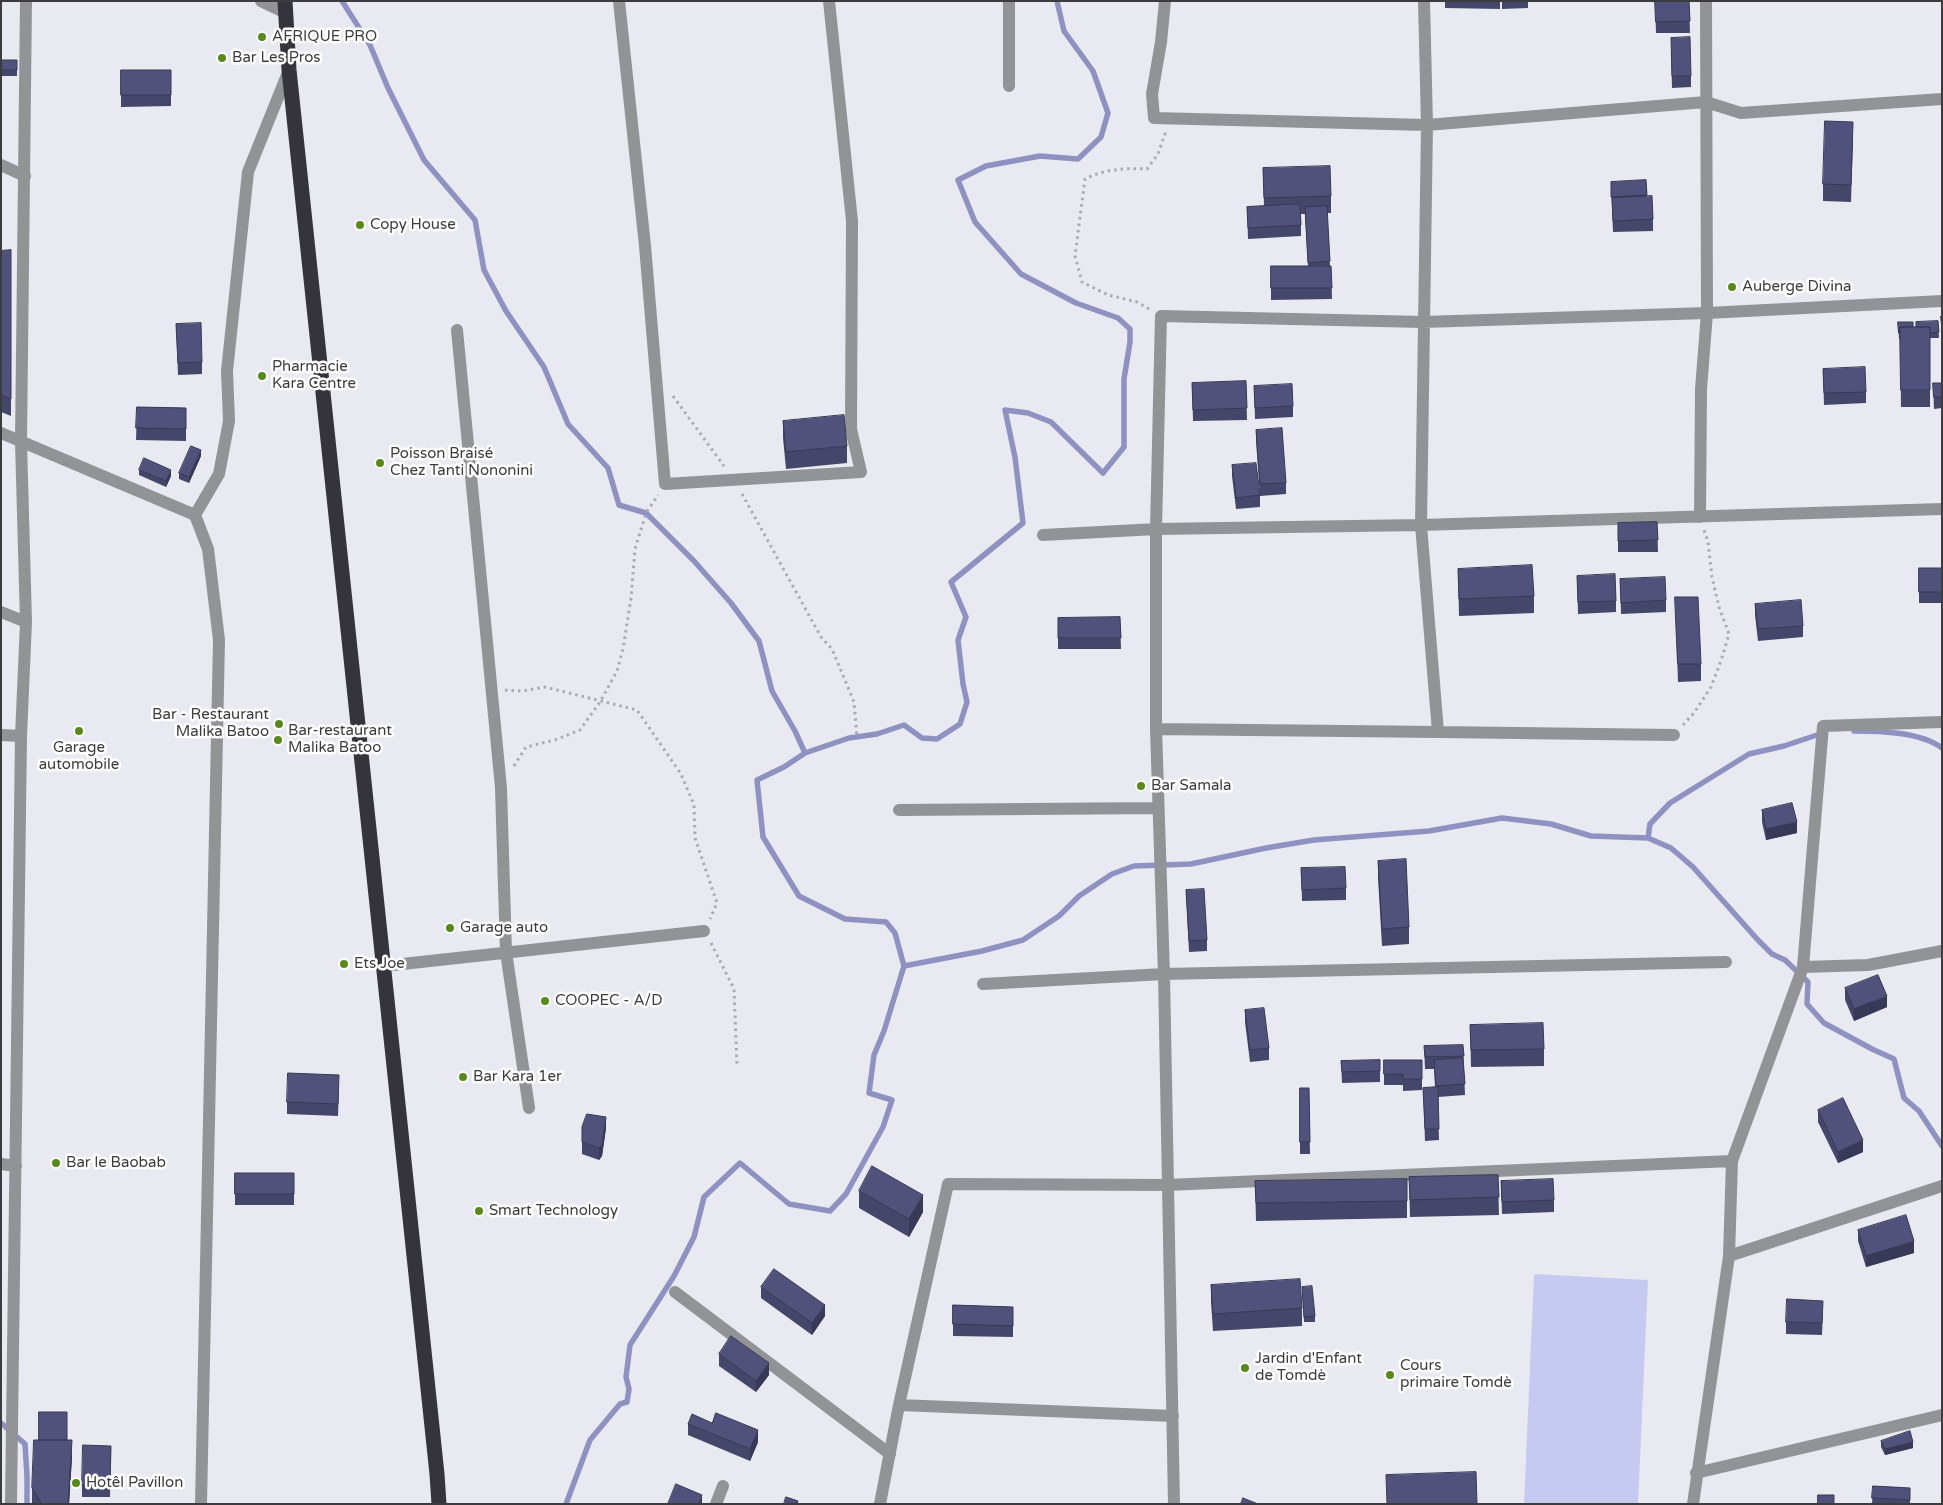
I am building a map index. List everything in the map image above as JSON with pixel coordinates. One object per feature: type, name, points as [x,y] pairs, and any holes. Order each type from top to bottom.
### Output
[{"type":"highway","points":[[286,7],[289,70],[439,1504]]},
{"type":"street","points":[[11,1504],[21,736],[26,622],[21,442],[26,1]]},
{"type":"street","points":[[261,1],[286,7]]},
{"type":"street","points":[[619,1],[645,246],[665,484],[861,472],[851,430],[852,221],[829,1]]},
{"type":"street","points":[[1009,1],[1009,86]]},
{"type":"street","points":[[1165,1],[1161,42],[1152,94],[1154,118],[1427,125],[1706,102],[1741,113],[1942,99]]},
{"type":"street","points":[[1424,1],[1427,125],[1421,524],[1438,732]]},
{"type":"street","points":[[1700,517],[1701,389],[1707,313],[1706,1]]},
{"type":"street","points":[[195,515],[219,474],[229,421],[227,370],[248,172],[289,70]]},
{"type":"street","points":[[1,165],[25,176]]},
{"type":"street","points":[[1174,1504],[1164,974],[1156,729],[1156,529],[1161,316],[1423,322],[1707,313],[1942,301]]},
{"type":"street","points":[[457,330],[501,788],[506,952],[529,1108]]},
{"type":"street","points":[[1,433],[195,515],[208,549],[219,640],[201,1504]]},
{"type":"street","points":[[1043,535],[1156,529],[1700,517],[1942,509]]},
{"type":"street","points":[[1,612],[26,622]]},
{"type":"street","points":[[1693,1504],[1729,1256],[1732,1161],[1803,967],[1823,726],[1942,722]]},
{"type":"street","points":[[1156,729],[1674,735]]},
{"type":"street","points":[[1,735],[21,736]]},
{"type":"street","points":[[898,810],[1158,808]]},
{"type":"street","points":[[384,966],[704,931]]},
{"type":"street","points":[[1803,967],[1868,965],[1942,951]]},
{"type":"street","points":[[982,984],[1164,974],[1726,962]]},
{"type":"street","points":[[880,1504],[899,1405],[948,1184],[1167,1184],[1732,1161]]},
{"type":"street","points":[[1,1164],[16,1166]]},
{"type":"street","points":[[1729,1256],[1942,1186]]},
{"type":"street","points":[[675,1292],[890,1454]]},
{"type":"street","points":[[899,1405],[1173,1416]]},
{"type":"street","points":[[1696,1473],[1942,1415]]},
{"type":"street","points":[[716,1504],[723,1486]]},
{"type":"path","points":[[1154,118],[1165,134],[1158,154],[1147,169],[1127,168],[1098,173],[1084,179],[1075,256],[1082,282],[1108,295],[1137,302],[1161,316]]},
{"type":"path","points":[[671,394],[734,480],[821,638],[832,649],[854,702],[857,737]]},
{"type":"path","points":[[501,788],[526,747],[555,740],[580,730],[600,702],[617,670],[623,649],[631,598],[635,549],[646,513],[665,484]]},
{"type":"path","points":[[1674,735],[1694,713],[1711,686],[1729,634],[1719,607],[1712,577],[1708,542],[1700,517]]},
{"type":"path","points":[[492,690],[522,691],[545,687],[637,710],[681,774],[694,805],[695,838],[717,903],[704,931],[734,988],[736,1066]]},
{"type":"shaded area","points":[[1534,1274],[1648,1280],[1638,1504],[1524,1504]]},
{"type":"building","points":[[1655,1],[1689,1],[1690,21],[1656,22]]},
{"type":"building","points":[[1690,37],[1691,76],[1672,76],[1671,38]]},
{"type":"building","points":[[1,60],[17,60],[17,70],[1,70]]},
{"type":"building","points":[[121,70],[171,70],[171,95],[121,95]]},
{"type":"building","points":[[1825,121],[1853,122],[1851,185],[1823,184]]},
{"type":"building","points":[[1330,166],[1331,196],[1264,198],[1263,168]]},
{"type":"building","points":[[1646,180],[1647,195],[1611,197],[1611,182]]},
{"type":"building","points":[[1652,196],[1653,219],[1613,221],[1612,198]]},
{"type":"building","points":[[1300,204],[1301,225],[1248,228],[1247,207]]},
{"type":"building","points":[[1327,206],[1330,261],[1308,263],[1305,207]]},
{"type":"building","points":[[11,250],[11,399],[1,395],[1,251]]},
{"type":"building","points":[[1271,266],[1331,266],[1332,288],[1271,288]]},
{"type":"building","points":[[1938,321],[1939,332],[1930,333],[1930,327],[1916,327],[1916,322]]},
{"type":"building","points":[[1898,322],[1913,322],[1913,327],[1900,327],[1899,333]]},
{"type":"building","points":[[201,323],[202,362],[178,363],[176,324]]},
{"type":"building","points":[[1900,327],[1930,327],[1930,390],[1901,390]]},
{"type":"building","points":[[1865,367],[1866,392],[1824,393],[1823,369]]},
{"type":"building","points":[[1246,381],[1247,408],[1193,410],[1192,383]]},
{"type":"building","points":[[1933,383],[1942,383],[1942,397],[1934,397]]},
{"type":"building","points":[[1292,384],[1293,406],[1255,408],[1254,386]]},
{"type":"building","points":[[137,407],[186,408],[186,429],[136,428]]},
{"type":"building","points":[[844,415],[847,446],[786,452],[783,421]]},
{"type":"building","points":[[1282,428],[1286,483],[1260,484],[1256,430]]},
{"type":"building","points":[[191,446],[201,450],[189,477],[179,473]]},
{"type":"building","points":[[144,458],[171,470],[166,481],[139,470]]},
{"type":"building","points":[[1256,463],[1260,495],[1236,498],[1232,465]]},
{"type":"building","points":[[1657,522],[1658,540],[1618,541],[1618,523]]},
{"type":"building","points":[[1532,565],[1534,596],[1459,599],[1458,569]]},
{"type":"building","points":[[1919,568],[1942,568],[1942,592],[1919,592]]},
{"type":"building","points":[[1615,574],[1616,601],[1578,602],[1577,576]]},
{"type":"building","points":[[1665,577],[1666,600],[1621,603],[1620,579]]},
{"type":"building","points":[[1675,597],[1698,597],[1701,664],[1678,664]]},
{"type":"building","points":[[1801,600],[1803,626],[1758,629],[1755,604]]},
{"type":"building","points":[[1120,617],[1121,638],[1058,638],[1058,618]]},
{"type":"building","points":[[1792,803],[1797,822],[1766,829],[1762,810]]},
{"type":"building","points":[[1406,859],[1409,927],[1382,929],[1378,861]]},
{"type":"building","points":[[1345,867],[1346,888],[1302,890],[1301,868]]},
{"type":"building","points":[[1204,889],[1207,940],[1189,941],[1186,890]]},
{"type":"building","points":[[1878,975],[1887,996],[1854,1009],[1845,988]]},
{"type":"building","points":[[1264,1008],[1269,1048],[1250,1050],[1245,1010]]},
{"type":"building","points":[[1543,1023],[1544,1049],[1471,1050],[1470,1025]]},
{"type":"building","points":[[1463,1045],[1464,1056],[1425,1057],[1424,1046]]},
{"type":"building","points":[[1463,1058],[1465,1084],[1436,1086],[1434,1060]]},
{"type":"building","points":[[1380,1060],[1380,1071],[1342,1072],[1341,1061]]},
{"type":"building","points":[[1384,1060],[1422,1060],[1422,1079],[1403,1079],[1403,1074],[1384,1074]]},
{"type":"building","points":[[288,1073],[339,1075],[338,1104],[287,1102]]},
{"type":"building","points":[[1438,1087],[1439,1129],[1425,1129],[1423,1088]]},
{"type":"building","points":[[1300,1088],[1309,1088],[1310,1142],[1300,1142]]},
{"type":"building","points":[[1843,1098],[1863,1140],[1838,1152],[1818,1110]]},
{"type":"building","points":[[587,1114],[606,1117],[602,1145],[599,1148],[582,1142],[582,1127]]},
{"type":"building","points":[[872,1166],[923,1195],[909,1219],[859,1191]]},
{"type":"building","points":[[235,1173],[294,1173],[294,1194],[235,1194]]},
{"type":"building","points":[[1498,1175],[1499,1197],[1410,1200],[1409,1177]]},
{"type":"building","points":[[1407,1179],[1407,1201],[1256,1203],[1255,1181]]},
{"type":"building","points":[[1553,1179],[1554,1200],[1502,1202],[1501,1181]]},
{"type":"building","points":[[1906,1215],[1914,1241],[1866,1256],[1858,1230]]},
{"type":"building","points":[[774,1269],[825,1305],[812,1323],[761,1287]]},
{"type":"building","points":[[1300,1279],[1302,1308],[1213,1314],[1211,1285]]},
{"type":"building","points":[[1312,1286],[1315,1316],[1304,1317],[1302,1287]]},
{"type":"building","points":[[1787,1299],[1823,1301],[1822,1323],[1786,1322]]},
{"type":"building","points":[[953,1305],[1013,1307],[1013,1326],[953,1324]]},
{"type":"building","points":[[731,1336],[769,1363],[756,1381],[719,1354]]},
{"type":"building","points":[[39,1412],[67,1412],[67,1440],[39,1440]]},
{"type":"building","points":[[716,1413],[758,1430],[750,1449],[688,1424],[692,1414],[712,1423]]},
{"type":"building","points":[[1910,1431],[1913,1442],[1885,1449],[1881,1441]]},
{"type":"building","points":[[34,1440],[72,1440],[68,1504],[42,1504],[32,1488]]},
{"type":"building","points":[[83,1445],[111,1446],[110,1486],[82,1485]]},
{"type":"building","points":[[1476,1472],[1477,1504],[1387,1504],[1386,1475]]},
{"type":"building","points":[[676,1484],[702,1495],[699,1504],[668,1504]]},
{"type":"building","points":[[1873,1486],[1910,1488],[1910,1500],[1872,1498]]},
{"type":"building","points":[[1818,1495],[1834,1495],[1834,1504],[1818,1504]]},
{"type":"building","points":[[786,1497],[798,1501],[797,1504],[784,1504]]},
{"type":"building","points":[[1243,1498],[1258,1504],[1241,1504]]},
{"type":"waterway","points":[[342,1],[370,45],[388,88],[424,160],[475,220],[484,270],[506,311],[544,367],[568,424],[608,468],[619,505],[646,513],[694,561],[731,603],[759,641],[772,691],[795,731],[805,753]]},
{"type":"waterway","points":[[566,1504],[590,1440],[620,1404],[627,1402],[629,1389],[626,1377],[630,1345],[674,1276],[694,1237],[704,1197],[740,1163],[789,1204],[830,1211],[846,1194],[883,1127],[892,1100],[869,1093],[874,1055],[884,1031],[904,966],[895,933],[886,922],[845,919],[799,896],[763,837],[757,780],[784,767],[805,753],[849,738],[877,734],[904,725],[922,738],[937,739],[960,724],[967,702],[958,640],[966,617],[951,582],[1023,523],[1015,457],[1005,410],[1028,413],[1051,422],[1103,473],[1124,447],[1124,379],[1130,342],[1130,329],[1118,318],[1076,303],[1021,274],[975,222],[958,180],[986,166],[1040,156],[1078,159],[1101,137],[1108,113],[1093,71],[1064,31],[1057,1]]},
{"type":"waterway","points":[[1854,731],[1888,732],[1912,736],[1942,748]]},
{"type":"waterway","points":[[1648,838],[1650,824],[1670,803],[1749,754],[1784,746],[1823,733]]},
{"type":"waterway","points":[[904,966],[982,951],[1023,940],[1059,916],[1079,896],[1112,874],[1134,866],[1191,864],[1314,840],[1429,831],[1502,818],[1551,824],[1591,836],[1648,838],[1671,848],[1693,867],[1757,939],[1772,954],[1785,960],[1808,982],[1807,1004],[1824,1023],[1894,1059],[1904,1098],[1919,1111],[1942,1146]]},
{"type":"waterway","points":[[1,1423],[25,1444],[27,1504]]},
{"type":"place","name":"AFRIQUE PRO","points":[[262,37]]},
{"type":"place","name":"Bar Les Pros","points":[[222,58]]},
{"type":"place","name":"Copy House","points":[[360,225]]},
{"type":"place","name":"Auberge Divina","points":[[1732,287]]},
{"type":"place","name":"Pharmacie Kara Centre","points":[[262,376]]},
{"type":"place","name":"Poisson Braisé Chez Tanti Nononini","points":[[380,463]]},
{"type":"place","name":"Bar - Restaurant Malika Batoo","points":[[279,724]]},
{"type":"place","name":"Garage automobile","points":[[79,731]]},
{"type":"place","name":"Bar-restaurant Malika Batoo","points":[[278,740]]},
{"type":"place","name":"Bar Samala","points":[[1141,786]]},
{"type":"place","name":"Garage auto","points":[[450,928]]},
{"type":"place","name":"Ets Joe","points":[[344,964]]},
{"type":"place","name":"COOPEC - A/D","points":[[545,1001]]},
{"type":"place","name":"Bar Kara 1er","points":[[463,1077]]},
{"type":"place","name":"Bar le Baobab","points":[[56,1163]]},
{"type":"place","name":"Smart Technology","points":[[479,1211]]},
{"type":"place","name":"Jardin d'Enfant de Tomdè","points":[[1245,1368]]},
{"type":"place","name":"Cours primaire Tomdè","points":[[1390,1375]]},
{"type":"place","name":"Hotêl Pavillon","points":[[76,1483]]}]
